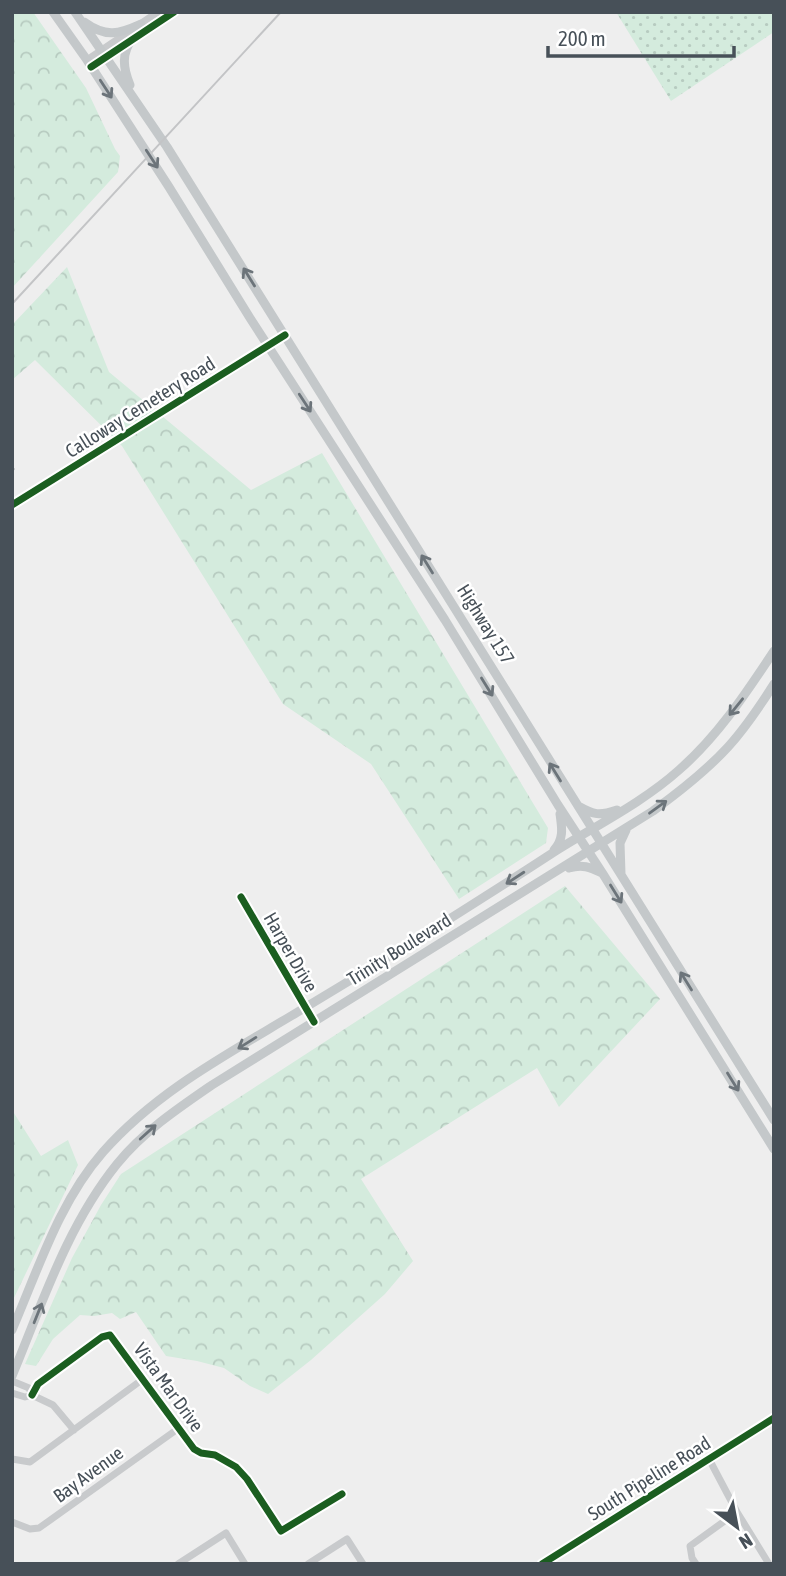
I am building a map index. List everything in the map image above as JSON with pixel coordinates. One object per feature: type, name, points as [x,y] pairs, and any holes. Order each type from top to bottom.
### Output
[{"type":"main road","name":"Highway 157","points":[[53,12],[169,187],[450,629],[774,1149]]},
{"type":"main road","points":[[78,16],[91,27],[113,34],[141,24]]},
{"type":"main road","points":[[78,16],[137,103]]},
{"type":"main road","points":[[133,38],[124,63],[137,103]]},
{"type":"main road","name":"Highway 157","points":[[137,103],[167,146],[774,1121]]},
{"type":"main road","points":[[450,629],[464,621]]},
{"type":"main road","name":"Trinity Boulevard","points":[[12,1330],[71,1199],[101,1154],[124,1129],[172,1090],[592,830],[678,771],[741,701],[774,650]]},
{"type":"main road","name":"Trinity Boulevard","points":[[12,1378],[64,1251],[85,1208],[130,1150],[167,1116],[212,1085],[626,829],[676,794],[720,755],[756,713],[774,684]]},
{"type":"main road","points":[[576,804],[592,814],[604,814],[632,804]]},
{"type":"main road","points":[[550,855],[561,839],[558,805]]},
{"type":"main road","points":[[621,876],[620,843],[626,829]]},
{"type":"main road","points":[[557,872],[585,866],[603,874]]},
{"type":"main road","points":[[456,915],[464,929]]},
{"type":"street","points":[[89,64],[158,12]]},
{"type":"street","points":[[104,53],[174,12]]},
{"type":"street","name":"Calloway Cemetery Road","points":[[12,505],[285,335]]},
{"type":"street","name":"Harper Drive","points":[[241,897],[314,1022]]},
{"type":"street","name":"Vista Mar Drive","points":[[32,1395],[38,1384],[103,1337],[110,1335],[194,1449],[215,1455],[236,1467],[281,1531],[342,1494]]},
{"type":"street","points":[[12,1378],[29,1388],[32,1395],[53,1405],[74,1430]]},
{"type":"street","points":[[12,1459],[30,1462],[144,1379]]},
{"type":"street","points":[[12,1393],[25,1397],[32,1395]]},
{"type":"street","name":"South Pipeline Road","points":[[542,1564],[774,1418]]},
{"type":"street","name":"Bay Avenue","points":[[12,1522],[30,1530],[39,1528],[179,1428]]},
{"type":"street","points":[[709,1459],[769,1564]]},
{"type":"street","points":[[696,1564],[692,1559],[690,1546],[737,1512]]},
{"type":"street","points":[[178,1564],[226,1533],[245,1564]]},
{"type":"street","points":[[308,1564],[347,1539],[363,1564]]},
{"type":"green space","points":[[12,12],[33,12],[86,88],[120,156],[118,172],[12,288]]},
{"type":"green space","points":[[616,12],[774,12],[774,32],[671,101]]},
{"type":"green space","points":[[67,267],[109,372],[251,490],[322,453],[548,828],[546,843],[459,899],[371,764],[283,704],[122,446],[35,360],[12,380],[12,325]]},
{"type":"green space","points":[[565,886],[660,999],[559,1107],[537,1068],[361,1179],[413,1261],[385,1294],[311,1360],[268,1394],[250,1386],[224,1368],[166,1356],[136,1312],[120,1319],[112,1313],[80,1315],[53,1339],[36,1366],[25,1364],[72,1258],[121,1174]]},
{"type":"green space","points":[[12,1110],[41,1156],[68,1140],[78,1165],[12,1302]]},
{"type":"railway","points":[[12,304],[281,12]]},
{"type":"cycle path","points":[[91,67],[174,12]]},
{"type":"cycle path","points":[[12,505],[285,335]]},
{"type":"cycle path","points":[[241,897],[314,1022]]},
{"type":"cycle path","points":[[32,1395],[38,1384],[102,1337],[110,1335],[194,1449],[215,1455],[236,1467],[281,1531],[342,1494]]},
{"type":"cycle path","points":[[542,1564],[774,1418]]}]
